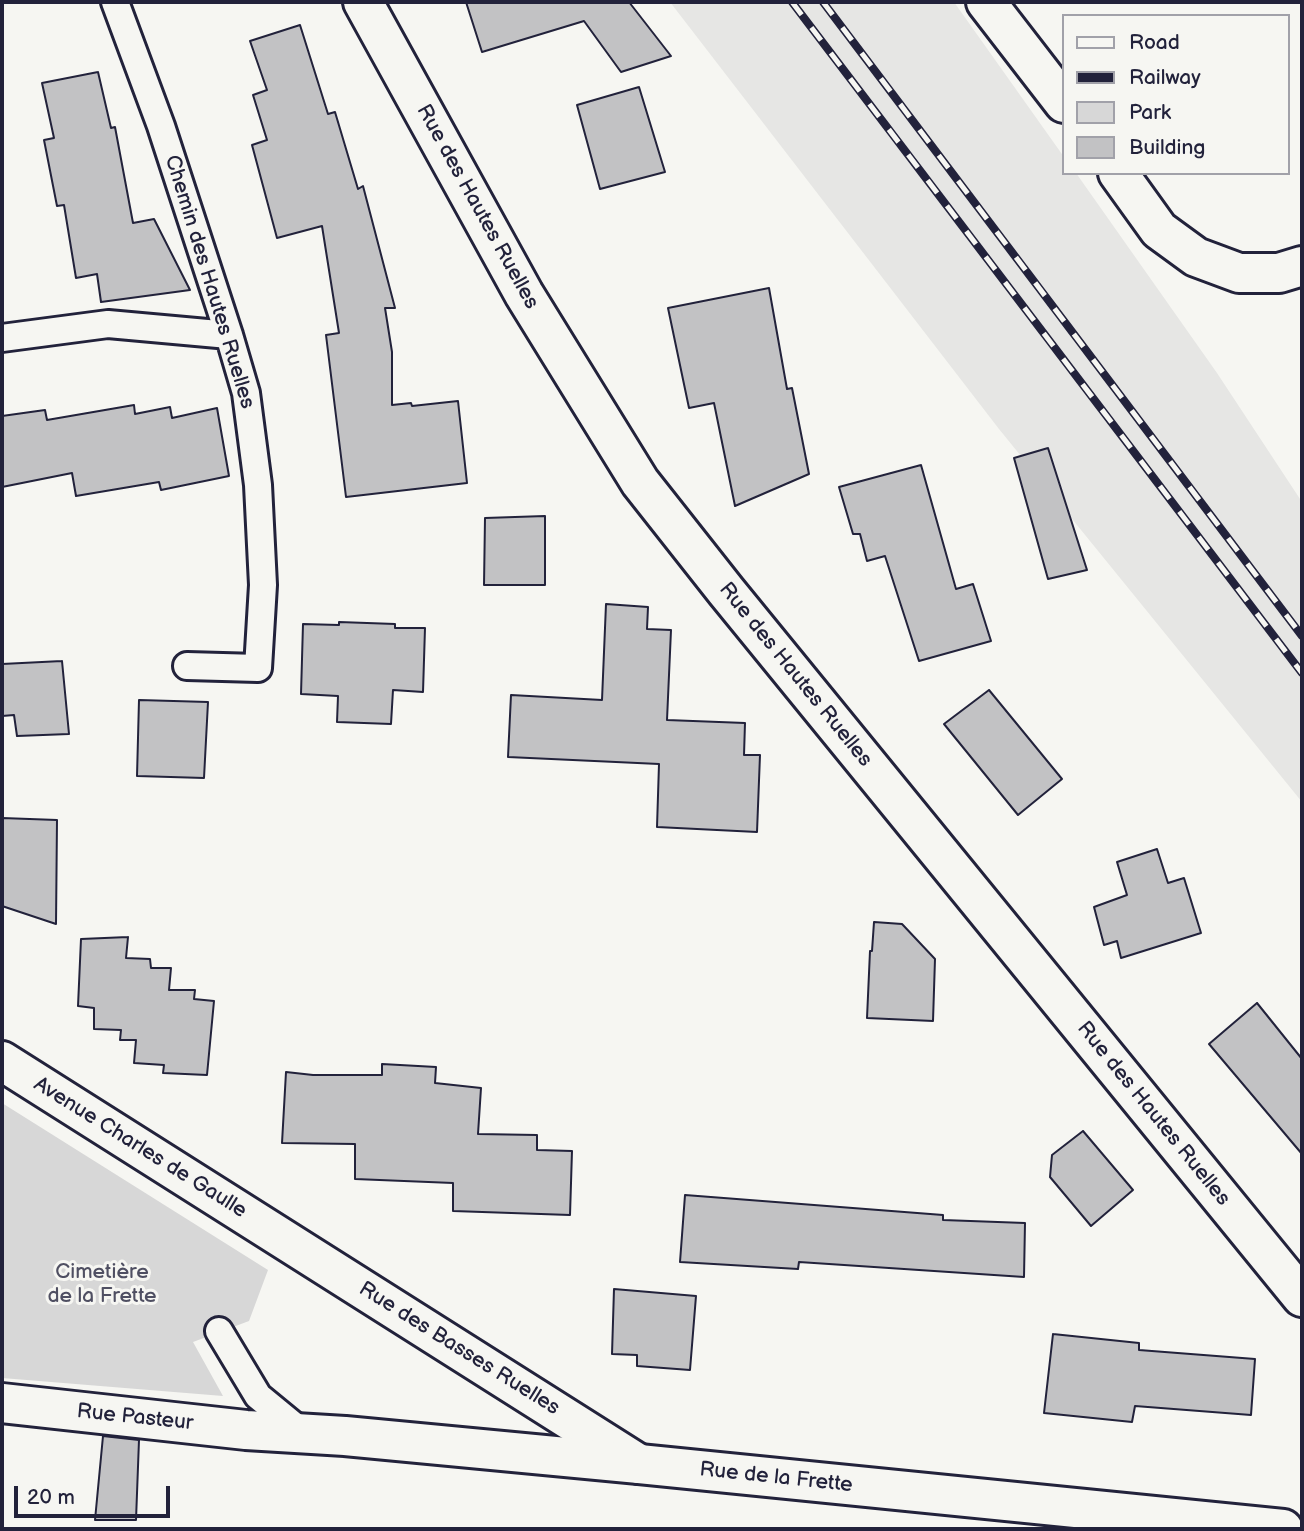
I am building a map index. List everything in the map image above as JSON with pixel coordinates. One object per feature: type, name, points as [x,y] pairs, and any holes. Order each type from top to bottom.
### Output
[{"type":"street","name":"Rue des Hautes Ruelles","points":[[363,2],[524,294],[640,482],[726,592],[1302,1297]]},
{"type":"street","points":[[986,2],[1062,100]]},
{"type":"street","points":[[1119,175],[1159,230],[1196,257],[1239,273],[1279,273],[1302,266]]},
{"type":"street","name":"Avenue Charles de Gaulle","points":[[2,1061],[278,1234]]},
{"type":"street","name":"Rue des Basses Ruelles","points":[[278,1234],[639,1464]]},
{"type":"street","name":"Rue Pasteur","points":[[2,1403],[246,1430],[286,1431]]},
{"type":"street","name":"Rue de la Frette","points":[[286,1431],[1280,1529]]},
{"type":"lane","name":"Chemin des Hautes Ruelles","points":[[114,2],[162,126],[229,335],[246,393],[258,485],[263,585],[258,668],[187,666]]},
{"type":"lane","points":[[2,338],[108,324],[229,335]]},
{"type":"lane","points":[[219,1331],[258,1396],[286,1431]]},
{"type":"shaded area","points":[[670,2],[954,2],[1062,154],[1062,175],[1077,175],[1217,373],[1302,502],[1302,802],[999,429]]},
{"type":"green space","name":"Cimetière de la Frette","points":[[2,1103],[268,1270],[249,1321],[193,1342],[223,1396],[2,1378]]},
{"type":"building","points":[[466,2],[629,2],[671,56],[621,72],[584,21],[482,52]]},
{"type":"building","points":[[300,25],[328,114],[335,112],[358,189],[363,186],[395,308],[385,308],[392,352],[392,405],[411,403],[412,406],[458,401],[467,483],[346,497],[326,335],[339,333],[322,226],[277,238],[252,145],[267,140],[253,95],[267,90],[250,41]]},
{"type":"building","points":[[98,72],[111,128],[115,127],[133,223],[154,219],[190,290],[101,302],[97,274],[76,278],[64,205],[57,206],[44,140],[54,138],[42,83]]},
{"type":"building","points":[[639,87],[665,172],[600,189],[577,105]]},
{"type":"building","points":[[769,288],[787,389],[792,388],[809,474],[735,506],[714,403],[689,408],[668,308]]},
{"type":"building","points":[[134,405],[135,414],[170,407],[172,418],[217,408],[229,476],[161,490],[159,482],[76,496],[72,473],[2,487],[2,416],[45,410],[47,420]]},
{"type":"building","points":[[1048,448],[1087,570],[1048,579],[1014,458]]},
{"type":"building","points":[[921,465],[956,589],[973,584],[991,641],[919,661],[885,556],[867,561],[860,534],[853,534],[839,487]]},
{"type":"building","points":[[545,516],[545,585],[484,585],[485,518]]},
{"type":"building","points":[[606,604],[648,607],[647,629],[671,630],[667,720],[745,723],[744,755],[760,755],[757,832],[657,827],[659,764],[508,757],[511,695],[602,700]]},
{"type":"building","points":[[339,622],[425,628],[423,692],[393,690],[391,724],[337,722],[338,696],[301,694],[303,624],[339,625]]},
{"type":"building","points":[[62,661],[69,734],[17,736],[14,715],[2,716],[2,664]]},
{"type":"building","points":[[989,690],[1062,779],[1018,815],[944,724]]},
{"type":"building","points":[[139,700],[208,702],[204,778],[137,776]]},
{"type":"building","points":[[2,818],[57,820],[56,924],[2,906]]},
{"type":"building","points":[[1157,849],[1168,883],[1184,878],[1201,933],[1121,958],[1117,941],[1104,945],[1094,907],[1127,895],[1117,862]]},
{"type":"building","points":[[874,922],[902,924],[935,959],[933,1021],[867,1018]]},
{"type":"building","points":[[128,937],[126,958],[150,959],[151,968],[171,968],[169,990],[195,990],[194,999],[214,1001],[207,1075],[163,1073],[164,1065],[134,1063],[136,1040],[120,1040],[121,1030],[94,1029],[94,1008],[78,1006],[81,939]]},
{"type":"building","points":[[1257,1003],[1302,1059],[1302,1154],[1209,1044]]},
{"type":"building","points":[[382,1064],[436,1067],[435,1083],[481,1088],[478,1134],[537,1135],[537,1150],[572,1151],[570,1215],[453,1211],[453,1183],[355,1179],[355,1144],[282,1143],[286,1072],[313,1075],[382,1075]]},
{"type":"building","points":[[1083,1131],[1133,1190],[1091,1226],[1050,1177],[1052,1155]]},
{"type":"building","points":[[685,1195],[943,1215],[943,1220],[1025,1223],[1024,1277],[799,1262],[798,1269],[680,1262]]},
{"type":"building","points":[[614,1289],[696,1296],[690,1370],[637,1366],[637,1355],[612,1354]]},
{"type":"building","points":[[1053,1334],[1139,1343],[1139,1350],[1255,1359],[1251,1415],[1135,1406],[1132,1422],[1044,1413]]},
{"type":"building","points":[[103,1436],[139,1440],[136,1520],[95,1520]]},
{"type":"railway","points":[[792,2],[1302,673]]},
{"type":"railway","points":[[823,2],[1302,636]]}]
